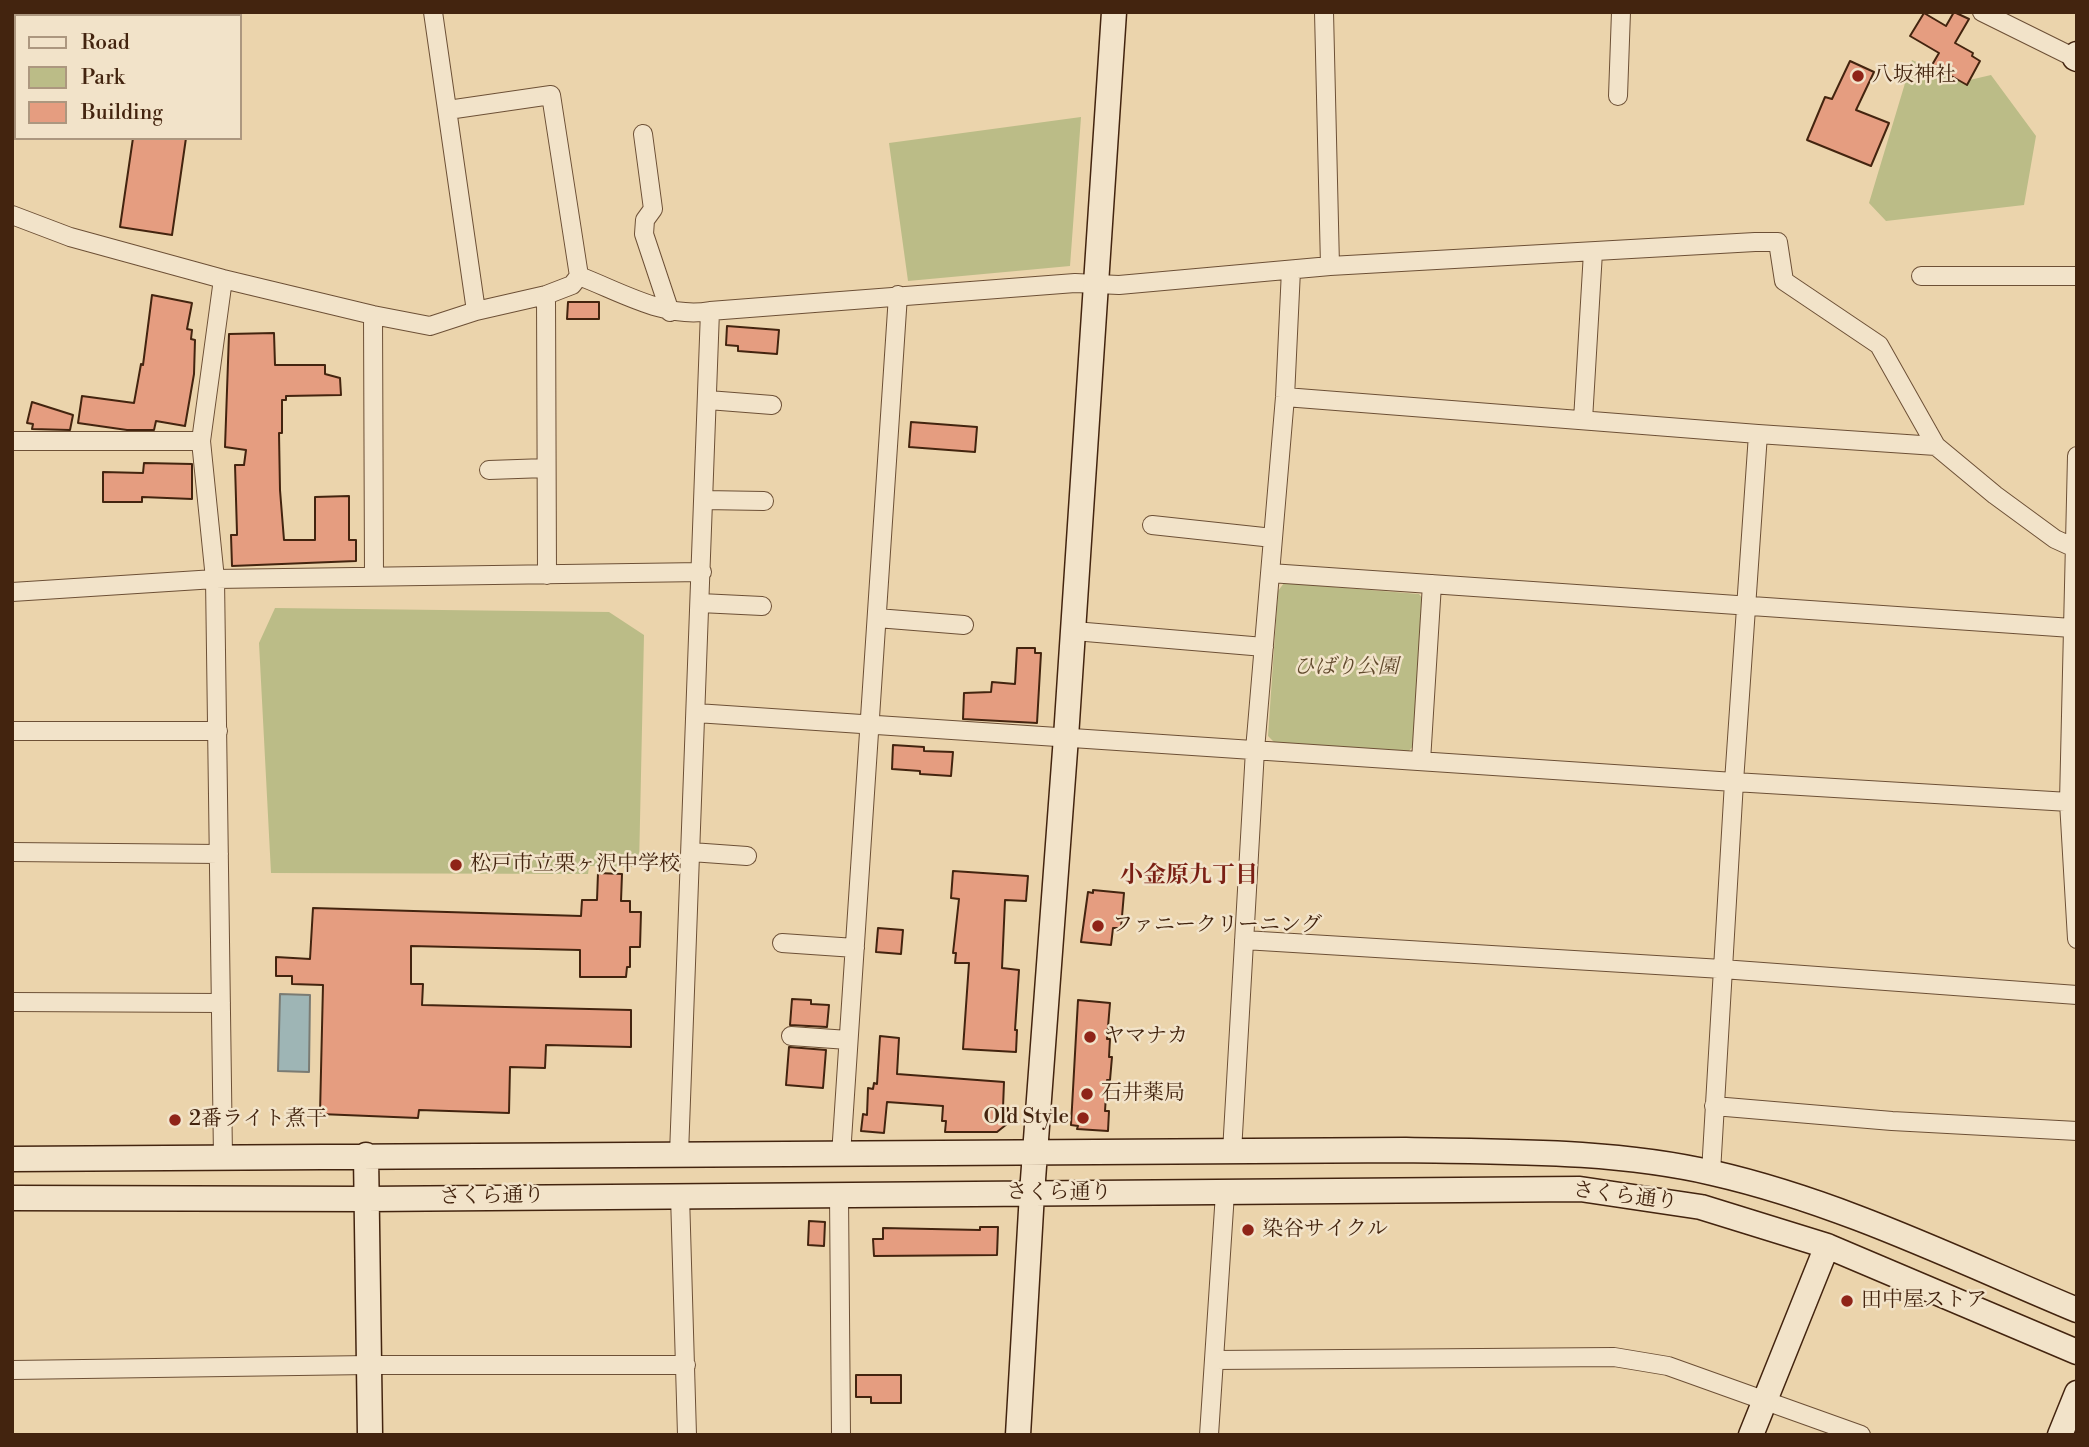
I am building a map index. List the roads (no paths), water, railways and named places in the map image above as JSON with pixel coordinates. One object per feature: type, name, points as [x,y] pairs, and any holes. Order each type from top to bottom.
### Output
[{"type":"street","points":[[433,12],[476,311]]},
{"type":"street","points":[[1018,1435],[1032,1193],[1074,631],[1114,12]]},
{"type":"street","points":[[1324,12],[1330,266]]},
{"type":"street","points":[[1618,96],[1622,12]]},
{"type":"street","points":[[1982,12],[2076,57]]},
{"type":"street","points":[[12,215],[70,237],[223,279],[430,326],[476,311],[545,295],[572,285],[579,276],[551,95],[448,110]]},
{"type":"street","points":[[643,134],[653,209],[645,220],[644,234],[670,312]]},
{"type":"street","points":[[579,276],[670,312],[692,314],[898,295],[1074,283],[1119,285],[1330,266],[1778,242],[1784,281],[1879,345],[1936,446],[1995,495],[2055,539],[2076,549]]},
{"type":"street","points":[[1583,420],[1593,252]]},
{"type":"street","points":[[1232,1152],[1255,750],[1285,397],[1291,270]]},
{"type":"street","points":[[1921,276],[2077,276]]},
{"type":"street","points":[[223,279],[201,441],[215,579],[223,1157]]},
{"type":"street","points":[[545,295],[547,575]]},
{"type":"street","points":[[841,1155],[898,295]]},
{"type":"street","points":[[687,1435],[679,1154],[710,311]]},
{"type":"street","points":[[373,315],[374,576]]},
{"type":"street","points":[[1285,397],[1758,435],[1936,446]]},
{"type":"street","points":[[708,400],[772,405]]},
{"type":"street","points":[[1701,1207],[1711,1172],[1758,435]]},
{"type":"street","points":[[12,441],[201,441]]},
{"type":"street","points":[[2077,456],[2069,802],[2077,939]]},
{"type":"street","points":[[489,470],[545,468]]},
{"type":"street","points":[[704,500],[764,501]]},
{"type":"street","points":[[1152,525],[1273,538]]},
{"type":"street","points":[[12,593],[215,579],[702,572]]},
{"type":"street","points":[[1270,573],[2072,628]]},
{"type":"street","points":[[1421,761],[1432,584]]},
{"type":"street","points":[[700,603],[762,606]]},
{"type":"street","points":[[877,618],[964,625]]},
{"type":"street","points":[[1074,631],[1264,647]]},
{"type":"street","points":[[696,713],[2069,802]]},
{"type":"street","points":[[12,731],[218,731]]},
{"type":"street","points":[[12,852],[219,853]]},
{"type":"street","points":[[691,852],[747,856]]},
{"type":"street","points":[[1244,940],[1722,969],[2077,995]]},
{"type":"street","points":[[782,943],[855,948]]},
{"type":"street","points":[[12,1002],[221,1003]]},
{"type":"street","points":[[791,1036],[848,1040]]},
{"type":"street","points":[[1714,1106],[1892,1121],[2077,1131]]},
{"type":"street","name":"さくら通り","points":[[12,1159],[1406,1150],[1570,1153],[1711,1172],[1775,1188],[1837,1208],[2077,1310]]},
{"type":"street","points":[[366,1155],[370,1435]]},
{"type":"street","points":[[48,1158],[50,1198]]},
{"type":"street","name":"さくら通り","points":[[12,1198],[367,1199],[1580,1189],[1701,1207],[1827,1246],[2077,1352]]},
{"type":"street","points":[[1209,1435],[1225,1193]]},
{"type":"street","points":[[839,1195],[841,1435]]},
{"type":"street","points":[[1751,1435],[1827,1246]]},
{"type":"street","points":[[1214,1360],[1614,1357],[1668,1366],[1861,1435]]},
{"type":"street","points":[[12,1370],[369,1365],[686,1365]]},
{"type":"street","points":[[2060,1435],[2077,1393]]},
{"type":"water","points":[[280,994],[310,995],[309,1072],[278,1071]]},
{"type":"place","name":"八坂神社","points":[[1858,76]]},
{"type":"place","name":"松戸市立栗ヶ沢中学校","points":[[456,865]]},
{"type":"place","name":"ファニークリーニング","points":[[1098,926]]},
{"type":"place","name":"ヤマナカ","points":[[1090,1037]]},
{"type":"place","name":"石井薬局","points":[[1087,1094]]},
{"type":"place","name":"Old Style","points":[[1083,1118]]},
{"type":"place","name":"2番ライト煮干","points":[[175,1120]]},
{"type":"place","name":"染谷サイクル","points":[[1248,1230]]},
{"type":"place","name":"田中屋ストア","points":[[1847,1301]]},
{"type":"district","name":"小金原九丁目","points":[[1189,876]]},
{"type":"park label","name":"ひばり公園","points":[[1346,668]]}]
